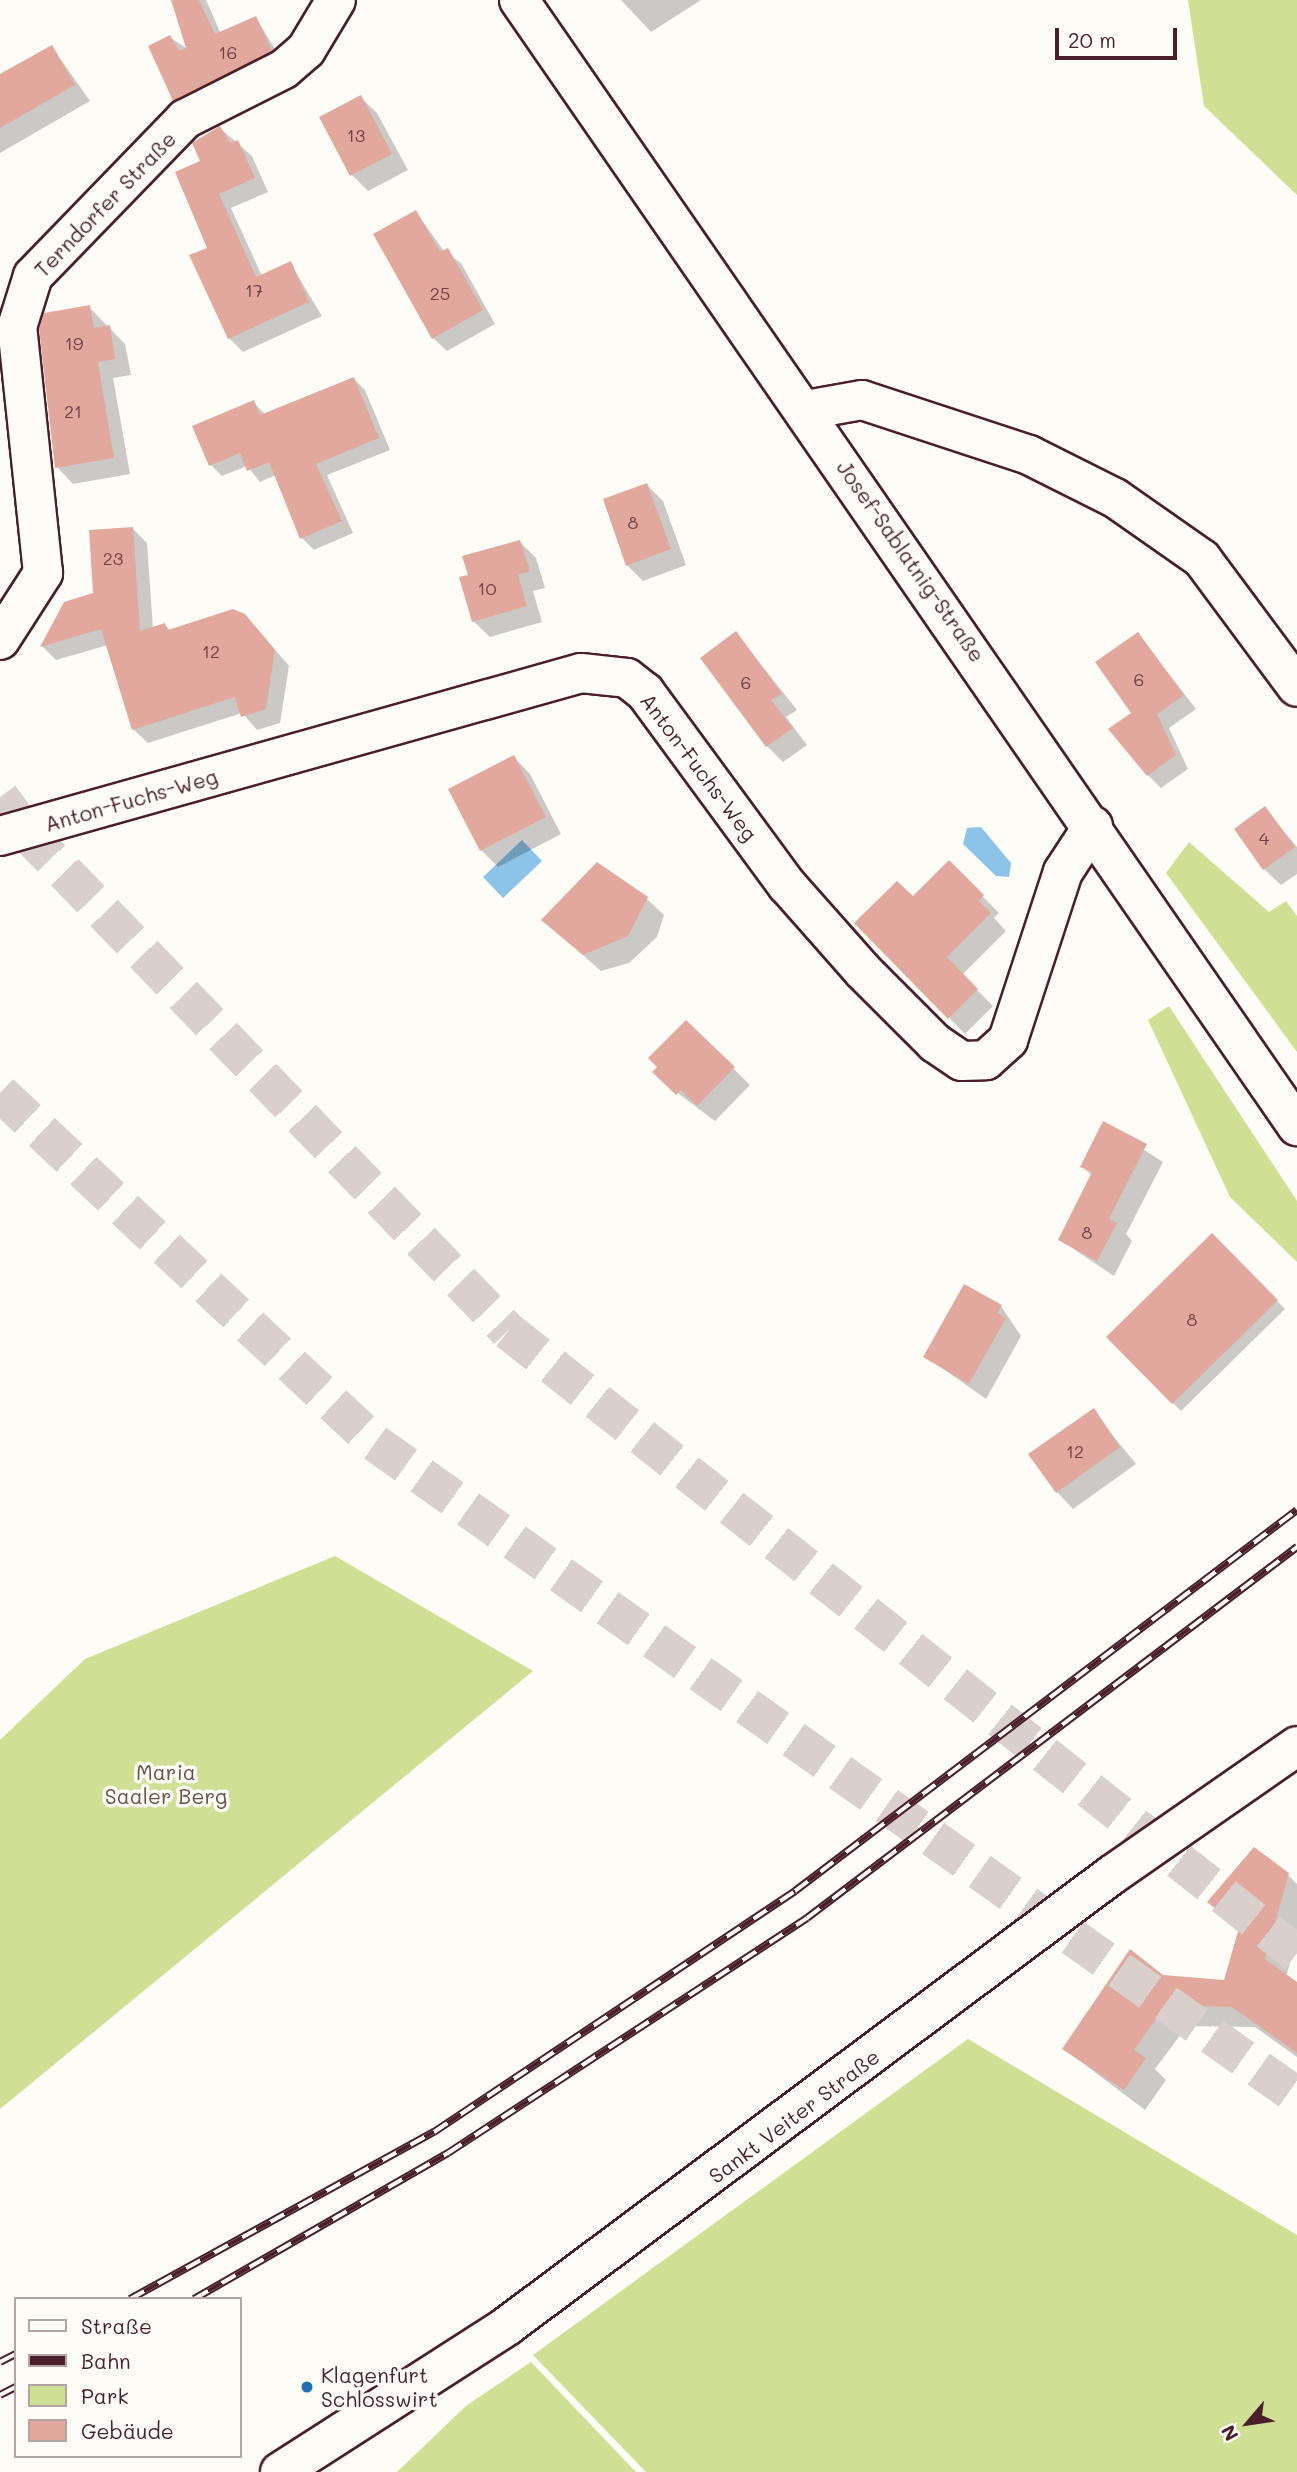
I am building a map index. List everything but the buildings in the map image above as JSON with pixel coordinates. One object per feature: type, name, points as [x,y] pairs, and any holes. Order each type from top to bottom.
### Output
[{"type":"street","name":"Terndorfer Straße","points":[[0,640],[43,573],[17,327],[33,276],[186,119],[284,69],[306,50],[336,0]]},
{"type":"street","name":"Josef-Sablatnig-Straße","points":[[519,0],[1093,825],[1297,1126]]},
{"type":"street","points":[[806,410],[862,400],[1029,455],[1115,498],[1202,559],[1297,687]]},
{"type":"street","name":"Anton-Fuchs-Weg","points":[[0,836],[581,673],[627,678],[645,692],[787,885],[863,971],[935,1043],[962,1061],[986,1060],[1008,1040],[1063,872],[1093,825]]},
{"type":"street","name":"Sankt Veiter Straße","points":[[280,2472],[507,2326],[1113,1874],[1297,1746]]},
{"type":"green space","points":[[1188,0],[1297,0],[1297,195],[1204,106]]},
{"type":"green space","points":[[1189,842],[1269,912],[1286,901],[1297,916],[1297,1052],[1166,873]]},
{"type":"green space","points":[[1169,1006],[1297,1201],[1297,1262],[1230,1197],[1148,1020]]},
{"type":"green space","name":"Maria Saaler Berg","points":[[335,1556],[533,1671],[0,2109],[0,1740],[85,1659]]},
{"type":"green space","points":[[968,2039],[1297,2235],[1297,2472],[646,2472],[533,2355]]},
{"type":"green space","points":[[531,2362],[636,2472],[397,2472],[466,2406]]},
{"type":"water","points":[[981,827],[1011,863],[1009,877],[996,876],[963,844],[967,828]]},
{"type":"water","points":[[522,840],[542,861],[503,898],[483,877]]},
{"type":"tunnel","points":[[0,797],[25,831],[508,1331],[1297,1954]]},
{"type":"tunnel","points":[[0,1093],[375,1443],[1297,2096]]},
{"type":"railway","points":[[134,2297],[434,2132],[795,1891],[1297,1510]]},
{"type":"railway","points":[[197,2297],[448,2153],[807,1918],[1297,1547]]},
{"type":"railway","points":[[0,2362],[14,2355]]},
{"type":"railway","points":[[0,2395],[14,2388]]},
{"type":"place","name":"Klagenfurt Schlosswirt","points":[[307,2387]]}]
